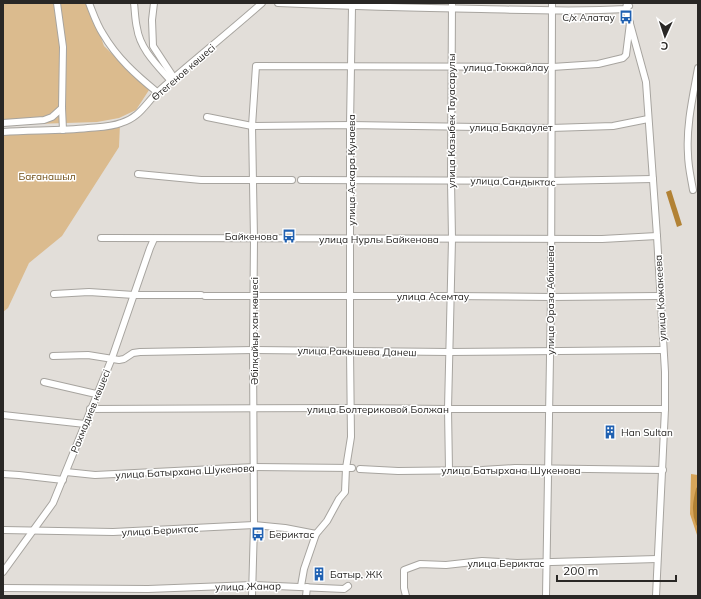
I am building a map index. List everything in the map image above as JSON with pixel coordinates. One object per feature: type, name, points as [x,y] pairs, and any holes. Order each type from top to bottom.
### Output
[{"type":"street","points":[[57,3],[63,47],[63,130]]},
{"type":"street","points":[[89,3],[102,33],[116,54],[137,76],[157,92]]},
{"type":"street","points":[[134,3],[137,30],[142,45],[151,58],[172,79]]},
{"type":"street","points":[[154,3],[152,20],[153,46],[172,79]]},
{"type":"street","name":"Өтегенов көшесі","points":[[3,132],[100,127],[120,124],[133,119],[157,92],[262,3]]},
{"type":"street","points":[[278,3],[352,7],[452,6],[552,11],[601,11],[626,6],[631,3]]},
{"type":"street","name":"улица Ораза Абишева","points":[[546,596],[550,352],[552,3]]},
{"type":"street","name":"улица Казыбек Тауасарулы","points":[[449,470],[448,409],[452,239],[452,6]]},
{"type":"street","name":"улица Кожакеева","points":[[626,6],[645,77],[657,236],[663,350],[665,409],[656,596]]},
{"type":"street","name":"улица Аскара Кунаева","points":[[300,586],[316,534],[327,521],[339,499],[345,492],[349,468],[351,437],[350,125],[352,7]]},
{"type":"street","name":"улица Токжайлау","points":[[256,66],[552,67],[598,64],[622,58],[626,55],[630,23]]},
{"type":"street","name":"Әбілқайыр хан көшесі","points":[[252,596],[254,525],[254,239],[252,126],[256,66]]},
{"type":"street","points":[[693,190],[688,155],[688,140],[698,68]]},
{"type":"street","points":[[3,123],[44,120],[52,117],[62,108]]},
{"type":"street","name":"улица Бакдаулет","points":[[207,117],[252,126],[350,125],[551,128],[613,126],[648,119]]},
{"type":"street","points":[[138,174],[201,180],[292,180]]},
{"type":"street","name":"улица Сандыктас","points":[[301,180],[550,181],[653,179]]},
{"type":"street","name":"улица Нурлы Байкенова","points":[[101,238],[351,240],[602,239],[657,236]]},
{"type":"street","name":"Рахмадиев көшесі","points":[[3,572],[53,503],[96,394],[112,358],[154,239]]},
{"type":"street","name":"улица Асемтау","points":[[54,294],[88,292],[134,295],[203,296],[660,296]]},
{"type":"street","name":"улица Ракышева Данеш","points":[[52,356],[88,355],[124,359],[133,353],[140,352],[253,350],[449,352],[663,350]]},
{"type":"street","points":[[44,382],[96,394]]},
{"type":"street","name":"улица Болтериковой Болжан","points":[[90,409],[665,409]]},
{"type":"street","points":[[3,415],[85,424]]},
{"type":"street","name":"улица Батырхана Шукенова","points":[[66,472],[95,475],[254,467],[349,468]]},
{"type":"street","name":"улица Батырхана Шукенова","points":[[360,469],[398,471],[515,468],[548,470],[663,470]]},
{"type":"street","points":[[3,474],[63,480]]},
{"type":"street","name":"улица Бериктас","points":[[3,530],[113,532],[254,525],[285,528],[316,534]]},
{"type":"street","name":"улица Бериктас","points":[[406,596],[404,588],[404,570],[420,564],[446,565],[482,561],[547,563],[657,559]]},
{"type":"street","name":"улица Жанар","points":[[3,588],[148,589],[253,585],[344,589],[348,586]]},
{"type":"street","points":[[306,596],[308,587]]},
{"type":"green space","points":[[3,3],[89,3],[104,46],[149,90],[136,110],[119,118],[97,122],[3,125]]},
{"type":"green space","name":"Бағанашыл","points":[[120,124],[119,147],[62,236],[29,263],[8,308],[3,312],[3,135]]},
{"type":"shaded area","points":[[671,190],[682,225],[677,227],[666,192]]},
{"type":"shaded area","points":[[691,474],[698,475],[698,538],[690,514]]},
{"type":"waterway","points":[[698,489],[695,506],[695,515],[698,524]]},
{"type":"place","name":"С/х Алатау","points":[[626,17]]},
{"type":"place","name":"Байкенова","points":[[289,236]]},
{"type":"place","name":"Han Sultan","points":[[610,432]]},
{"type":"place","name":"Бериктас","points":[[258,534]]},
{"type":"place","name":"Батыр, ЖК","points":[[319,574]]}]
